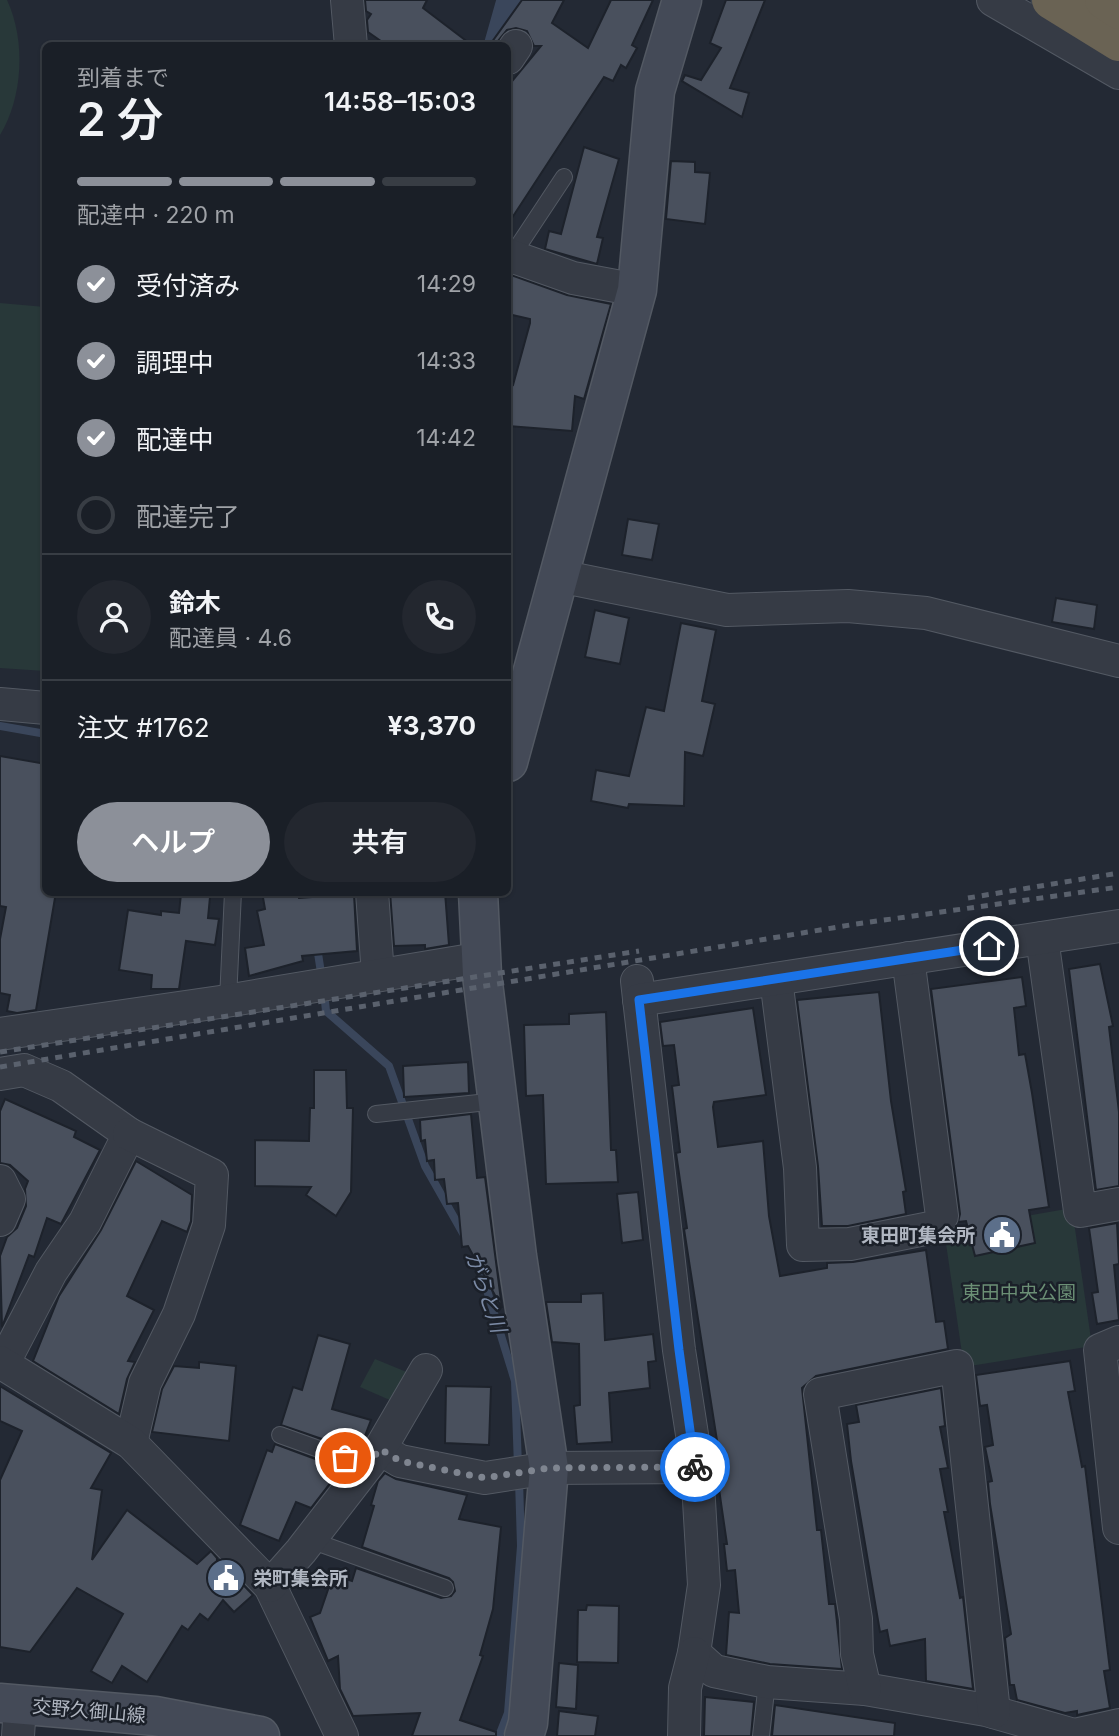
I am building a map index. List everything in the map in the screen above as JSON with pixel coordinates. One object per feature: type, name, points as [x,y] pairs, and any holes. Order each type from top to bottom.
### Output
[{"type":"highway","points":[[1051,0],[1119,41]]},
{"type":"highway","points":[[1104,0],[1119,10]]},
{"type":"street","points":[[347,0],[351,42]]},
{"type":"street","points":[[511,746],[637,290],[654,91],[682,0]]},
{"type":"street","points":[[993,0],[1119,73]]},
{"type":"street","points":[[511,257],[573,278],[637,290]]},
{"type":"street","points":[[559,576],[727,610],[848,606],[926,613],[1119,661]]},
{"type":"street","points":[[0,704],[42,708]]},
{"type":"street","points":[[372,896],[378,975]]},
{"type":"street","points":[[478,896],[484,958],[482,975],[500,1101],[517,1256],[549,1468],[528,1723],[524,1736]]},
{"type":"street","points":[[684,1736],[685,1688],[694,1653],[704,1585],[697,1467],[679,1350],[638,990],[776,979],[1119,926]]},
{"type":"street","points":[[1042,938],[1080,1211],[1119,1204]]},
{"type":"street","points":[[0,1034],[484,958]]},
{"type":"street","points":[[776,979],[800,1168],[803,1245],[850,1244],[935,1227],[942,1216],[908,958]]},
{"type":"street","points":[[0,1074],[24,1070],[61,1086],[129,1134],[212,1175],[209,1225],[179,1314],[145,1383],[131,1443]]},
{"type":"street","points":[[129,1134],[85,1222],[51,1272],[1,1363],[131,1443],[270,1586],[342,1736]]},
{"type":"street","points":[[0,1181],[9,1199],[0,1220]]},
{"type":"street","points":[[1119,1342],[1100,1350],[1119,1528]]},
{"type":"street","points":[[865,1689],[857,1654],[856,1619],[820,1394],[957,1366],[994,1712]]},
{"type":"street","points":[[270,1586],[373,1457],[426,1370]]},
{"type":"street","points":[[373,1457],[485,1478],[549,1468],[697,1467]]},
{"type":"street","points":[[694,1653],[714,1671],[767,1682],[865,1689],[994,1712],[1074,1735],[1119,1725]]},
{"type":"street","name":"交野久御山線","points":[[13,1715],[155,1716],[260,1736]]},
{"type":"lane","points":[[511,253],[564,177]]},
{"type":"lane","points":[[228,1000],[233,896]]},
{"type":"lane","points":[[384,1113],[500,1101]]},
{"type":"lane","points":[[281,1435],[373,1457]]},
{"type":"lane","points":[[310,1539],[445,1588]]},
{"type":"lane","points":[[761,1736],[767,1682]]},
{"type":"green space","points":[[0,0],[7,0],[13,16],[19,69],[13,104],[0,135]]},
{"type":"green space","points":[[0,303],[42,307],[42,671],[0,668]]},
{"type":"green space","name":"東田中央公園","points":[[1072,1208],[1092,1346],[964,1367],[944,1230]]},
{"type":"green space","points":[[375,1359],[409,1373],[392,1401],[360,1387]]},
{"type":"building","points":[[365,0],[427,0],[423,8],[468,42],[382,42],[368,32],[367,20],[371,14],[366,11]]},
{"type":"building","points":[[522,0],[564,0],[552,23],[588,48],[611,0],[653,0],[632,45],[637,48],[626,68],[621,65],[613,81],[604,77],[511,219],[511,82],[541,46],[534,46],[527,31],[516,28],[507,30],[497,42],[492,42]]},
{"type":"building","points":[[726,0],[765,0],[730,88],[749,93],[742,117],[682,81],[685,75],[701,80],[721,48],[710,43]]},
{"type":"building","points":[[584,147],[619,159],[597,237],[603,238],[597,264],[545,249],[549,231],[561,234]]},
{"type":"building","points":[[671,161],[695,162],[695,172],[710,173],[705,224],[666,219]]},
{"type":"building","points":[[511,275],[567,295],[611,304],[584,399],[575,396],[572,431],[511,426],[511,385],[530,319],[511,315]]},
{"type":"building","points":[[628,519],[659,524],[652,560],[622,555]]},
{"type":"building","points":[[1056,598],[1097,605],[1094,629],[1052,622]]},
{"type":"building","points":[[595,610],[629,618],[620,664],[585,657]]},
{"type":"building","points":[[681,623],[716,630],[702,701],[715,704],[703,756],[685,752],[684,806],[629,804],[628,808],[591,801],[596,770],[629,776],[646,707],[664,711]]},
{"type":"building","points":[[0,756],[42,763],[42,896],[55,896],[36,1010],[17,1013],[7,1011],[10,995],[0,993],[0,939],[6,907],[0,906]]},
{"type":"building","points":[[181,896],[210,897],[208,918],[219,919],[215,945],[186,941],[179,989],[151,989],[152,975],[119,970],[128,910],[161,915],[161,911],[179,913]]},
{"type":"building","points":[[263,896],[354,896],[357,951],[302,956],[303,961],[249,976],[245,948],[264,945],[257,911],[265,909]]},
{"type":"building","points":[[390,896],[445,896],[449,945],[425,949],[425,945],[394,946]]},
{"type":"building","points":[[1100,964],[1113,1026],[1109,1027],[1119,1112],[1119,1186],[1096,1190],[1069,969]]},
{"type":"building","points":[[1022,977],[1026,1006],[1014,1008],[1019,1055],[1025,1054],[1049,1207],[1029,1210],[1035,1243],[975,1256],[966,1221],[958,1222],[960,1214],[931,989]]},
{"type":"building","points":[[879,992],[891,1101],[906,1191],[903,1192],[906,1214],[848,1226],[822,1226],[818,1166],[797,1000]]},
{"type":"building","points":[[753,1008],[766,1095],[714,1102],[713,1107],[718,1147],[763,1141],[769,1216],[780,1276],[827,1268],[827,1263],[853,1262],[926,1250],[936,1322],[944,1321],[948,1349],[816,1376],[802,1388],[817,1530],[821,1530],[829,1604],[835,1604],[842,1669],[770,1664],[726,1655],[729,1612],[739,1613],[735,1570],[727,1571],[724,1544],[727,1544],[713,1448],[718,1447],[684,1229],[687,1228],[676,1153],[680,1152],[672,1086],[679,1085],[674,1045],[663,1046],[660,1022]]},
{"type":"building","points":[[606,1012],[611,1150],[616,1150],[618,1182],[546,1184],[543,1095],[526,1096],[524,1025],[569,1024],[569,1014]]},
{"type":"building","points":[[468,1062],[469,1093],[404,1097],[403,1066]]},
{"type":"building","points":[[314,1070],[346,1070],[347,1108],[353,1108],[351,1192],[336,1216],[306,1195],[311,1187],[255,1186],[255,1140],[309,1141],[310,1108],[314,1108]]},
{"type":"building","points":[[5,1099],[76,1131],[74,1137],[100,1150],[61,1224],[47,1218],[34,1257],[29,1255],[2,1327],[0,1256],[7,1237],[17,1228],[26,1206],[25,1189],[28,1181],[10,1165],[0,1163],[0,1111]]},
{"type":"building","points":[[471,1114],[477,1178],[485,1177],[502,1308],[468,1246],[462,1247],[458,1203],[447,1204],[444,1179],[435,1180],[434,1160],[427,1161],[425,1140],[421,1141],[420,1120]]},
{"type":"building","points":[[136,1161],[192,1195],[191,1221],[187,1232],[162,1221],[127,1296],[154,1310],[128,1361],[135,1362],[127,1379],[119,1414],[33,1361],[59,1296],[101,1230]]},
{"type":"building","points":[[638,1192],[643,1240],[622,1243],[617,1194]]},
{"type":"building","points":[[1117,1223],[1119,1264],[1114,1265],[1119,1320],[1097,1324],[1092,1293],[1098,1292],[1089,1228]]},
{"type":"building","points":[[603,1293],[605,1340],[653,1334],[656,1361],[648,1362],[650,1388],[609,1393],[612,1442],[577,1444],[574,1406],[580,1405],[579,1344],[552,1342],[546,1302],[581,1302],[581,1294]]},
{"type":"building","points":[[318,1335],[350,1344],[332,1409],[371,1420],[363,1441],[322,1439],[281,1425],[293,1387],[302,1390]]},
{"type":"building","points":[[1070,1361],[1075,1391],[1068,1392],[1082,1467],[1085,1466],[1110,1670],[1104,1671],[1110,1708],[1077,1715],[1077,1711],[1065,1713],[1017,1700],[1014,1685],[1010,1685],[1005,1638],[1011,1634],[990,1504],[988,1482],[992,1481],[985,1447],[993,1445],[987,1405],[980,1406],[976,1375]]},
{"type":"building","points":[[199,1362],[236,1366],[229,1441],[152,1432],[162,1389],[174,1366],[199,1368]]},
{"type":"building","points":[[0,1386],[111,1453],[91,1488],[102,1490],[92,1560],[127,1510],[197,1564],[211,1551],[217,1558],[216,1578],[221,1579],[225,1566],[253,1595],[234,1612],[223,1600],[208,1620],[200,1614],[188,1630],[182,1626],[147,1682],[122,1666],[112,1683],[91,1671],[123,1614],[77,1588],[30,1652],[0,1647],[0,1480],[22,1431],[0,1421]]},
{"type":"building","points":[[446,1386],[491,1387],[489,1445],[445,1443]]},
{"type":"building","points":[[941,1388],[945,1426],[940,1427],[948,1468],[940,1469],[948,1512],[944,1512],[960,1598],[963,1597],[973,1689],[926,1681],[925,1639],[890,1646],[887,1630],[880,1632],[847,1424],[859,1422],[856,1405]]},
{"type":"building","points":[[275,1444],[337,1467],[331,1482],[311,1508],[296,1502],[279,1541],[240,1525],[267,1450],[272,1452]]},
{"type":"building","points":[[385,1473],[396,1479],[467,1495],[459,1519],[501,1527],[493,1609],[480,1655],[483,1656],[460,1720],[496,1732],[496,1736],[412,1736],[420,1713],[353,1716],[340,1689],[338,1656],[328,1661],[310,1617],[320,1613],[333,1575],[352,1581],[356,1568],[441,1598],[451,1596],[455,1591],[449,1578],[362,1547],[378,1481]]},
{"type":"building","points":[[587,1605],[619,1606],[618,1663],[577,1662],[578,1610],[586,1610]]},
{"type":"building","points":[[559,1663],[578,1665],[576,1709],[556,1707]]},
{"type":"building","points":[[705,1697],[754,1702],[751,1736],[704,1736]]},
{"type":"building","points":[[775,1705],[895,1723],[894,1736],[772,1736]]},
{"type":"building","points":[[559,1711],[598,1716],[595,1736],[557,1736]]},
{"type":"waterway","name":"がらと川","points":[[508,42],[520,0]]},
{"type":"waterway","points":[[0,726],[42,733]]},
{"type":"waterway","name":"がらと川","points":[[317,947],[322,979]]},
{"type":"waterway","name":"がらと川","points":[[324,992],[326,1011],[389,1066],[425,1166],[464,1235]]},
{"type":"waterway","name":"がらと川","points":[[477,1258],[515,1381],[518,1467]]},
{"type":"waterway","name":"がらと川","points":[[499,1736],[508,1713],[521,1546],[519,1480]]},
{"type":"railway","points":[[968,898],[1119,873]]},
{"type":"railway","points":[[0,1067],[856,924],[1119,887]]},
{"type":"railway","points":[[0,1052],[639,951]]},
{"type":"way so far","points":[[345,1458],[366,1466],[380,1449],[400,1461],[485,1478],[549,1468],[695,1467]]},
{"type":"place","name":"東田町集会所","points":[[1002,1235]]},
{"type":"place","name":"栄町集会所","points":[[226,1578]]},
{"type":"route","points":[[695,1467],[639,1000],[989,946]]}]
